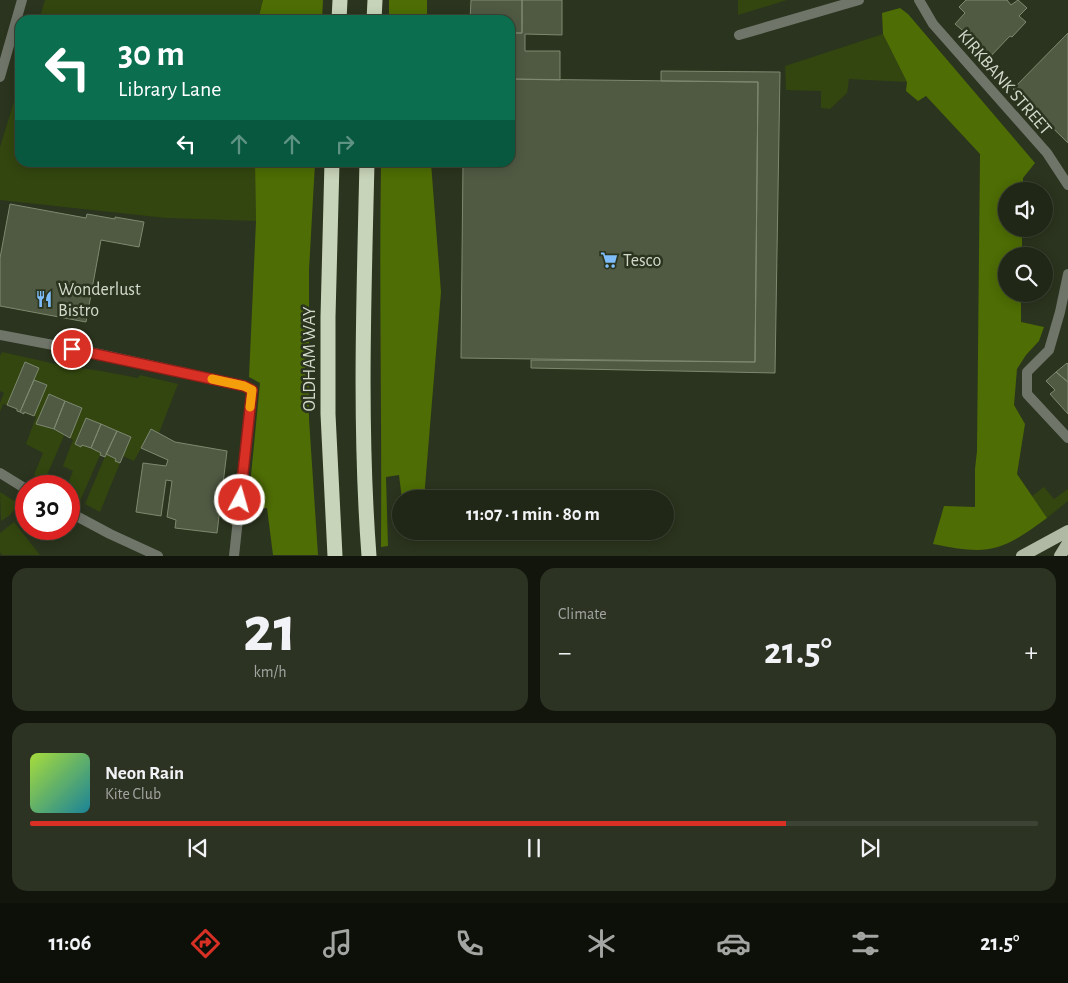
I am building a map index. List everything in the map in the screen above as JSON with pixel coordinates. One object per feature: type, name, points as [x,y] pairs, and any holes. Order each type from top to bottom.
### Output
[{"type":"highway","points":[[339,15],[340,0]]},
{"type":"highway","points":[[374,15],[375,0]]},
{"type":"highway","name":"OLDHAM WAY","points":[[332,167],[328,317],[328,414],[335,556]]},
{"type":"highway","points":[[367,167],[362,355],[369,556]]},
{"type":"main road","points":[[1022,556],[1068,531]]},
{"type":"main road","points":[[1060,556],[1068,543]]},
{"type":"street","points":[[18,15],[22,0]]},
{"type":"street","points":[[739,35],[831,4],[859,0]]},
{"type":"street","name":"KIRKBANK STREET","points":[[919,0],[933,24],[1046,154],[1068,185]]},
{"type":"street","points":[[0,76],[15,24]]},
{"type":"street","points":[[1068,274],[1049,350],[1027,372],[1027,394],[1068,438]]},
{"type":"street","points":[[0,336],[90,352],[215,379],[244,386],[252,390],[234,556]]},
{"type":"street","points":[[0,472],[15,482]]},
{"type":"street","points":[[80,518],[158,556]]},
{"type":"green space","points":[[45,0],[263,0],[259,15],[40,15]]},
{"type":"green space","points":[[263,0],[323,0],[322,15],[259,15]]},
{"type":"green space","points":[[389,0],[427,0],[427,15],[389,15]]},
{"type":"green space","points":[[738,0],[787,0],[738,15]]},
{"type":"green space","points":[[900,8],[908,14],[1035,163],[1023,178],[1023,182],[998,182],[998,237],[1022,237],[1022,247],[998,247],[998,302],[1021,302],[1021,322],[1044,327],[1039,341],[1026,355],[1017,369],[1014,405],[1025,424],[1017,474],[1047,518],[1018,538],[994,548],[969,550],[933,544],[944,506],[975,507],[980,154],[926,96],[918,101],[906,91],[907,82],[883,34],[882,13]]},
{"type":"green space","points":[[883,34],[907,82],[849,79],[847,93],[830,109],[821,108],[821,91],[786,90],[785,66]]},
{"type":"green space","points":[[15,98],[15,167],[255,167],[256,221],[166,218],[0,200],[0,147]]},
{"type":"green space","points":[[255,167],[315,167],[309,270],[309,419],[318,555],[273,555],[267,508],[251,509],[248,506],[260,383],[249,377],[256,221]]},
{"type":"green space","points":[[381,167],[431,167],[441,292],[425,490],[401,490],[399,475],[386,477],[388,546],[381,547]]},
{"type":"green space","points":[[2,352],[60,365],[138,378],[140,375],[178,384],[159,433],[151,430],[134,461],[123,456],[131,437],[86,418],[75,444],[101,453],[80,501],[80,475],[71,475],[73,471],[63,466],[73,440],[70,438],[82,408],[49,394],[37,424],[63,433],[64,436],[47,475],[34,475],[43,453],[26,444],[36,417],[34,416],[47,385],[34,380],[39,368],[25,362],[7,405],[3,404],[0,412],[0,403],[4,393],[0,391],[0,356]]},
{"type":"green space","points":[[106,454],[120,463],[100,512],[85,504]]},
{"type":"green space","points":[[1044,487],[1054,499],[1068,489],[1068,501],[1047,518],[1032,496]]},
{"type":"green space","points":[[0,492],[15,501],[15,509],[1,521]]},
{"type":"green space","points":[[14,522],[15,540],[28,540],[40,555],[2,555],[0,552],[0,533]]},
{"type":"building","points":[[471,0],[522,0],[522,33],[515,33],[515,15],[470,15]]},
{"type":"building","points":[[522,0],[562,0],[562,35],[525,34],[525,51],[560,51],[560,80],[515,79],[515,33],[522,33]]},
{"type":"building","points":[[966,0],[1007,0],[1011,5],[1018,0],[1027,8],[1019,16],[1026,22],[988,59],[973,45],[976,42],[955,24],[965,13],[959,7]]},
{"type":"building","points":[[1068,33],[1068,143],[1013,89]]},
{"type":"building","points":[[661,71],[780,72],[775,373],[531,368],[531,360],[755,362],[758,82],[661,81]]},
{"type":"building","name":"Tesco","points":[[515,79],[758,82],[755,362],[461,358],[463,167],[515,167]]},
{"type":"building","points":[[10,204],[86,218],[87,214],[144,222],[139,247],[101,240],[86,322],[0,306],[0,258]]},
{"type":"building","points":[[25,362],[39,368],[20,412],[7,405]]},
{"type":"building","points":[[1068,364],[1068,382],[1056,372]]},
{"type":"building","points":[[1056,372],[1068,382],[1068,414],[1050,394],[1055,390],[1046,381]]},
{"type":"building","points":[[34,380],[47,385],[34,416],[20,412]]},
{"type":"building","points":[[49,394],[65,401],[54,429],[36,424]]},
{"type":"building","points":[[65,401],[82,408],[70,438],[54,429]]},
{"type":"building","points":[[86,418],[101,424],[91,448],[75,444]]},
{"type":"building","points":[[101,424],[117,431],[105,457],[91,448]]},
{"type":"building","points":[[151,429],[175,442],[227,451],[217,533],[175,528],[176,520],[167,517],[172,481],[166,480],[161,516],[136,512],[143,463],[166,466],[168,460],[141,448]]},
{"type":"building","points":[[117,431],[131,437],[120,463],[106,454]]},
{"type":"slow traffic","points":[[212,379],[244,386],[252,390],[250,407]]},
{"type":"place","name":"Tesco","points":[[609,260]]},
{"type":"place","name":"Wonderlust Bistro","points":[[44,299]]},
{"type":"route","points":[[72,349],[244,386],[252,390],[240,500]]}]
